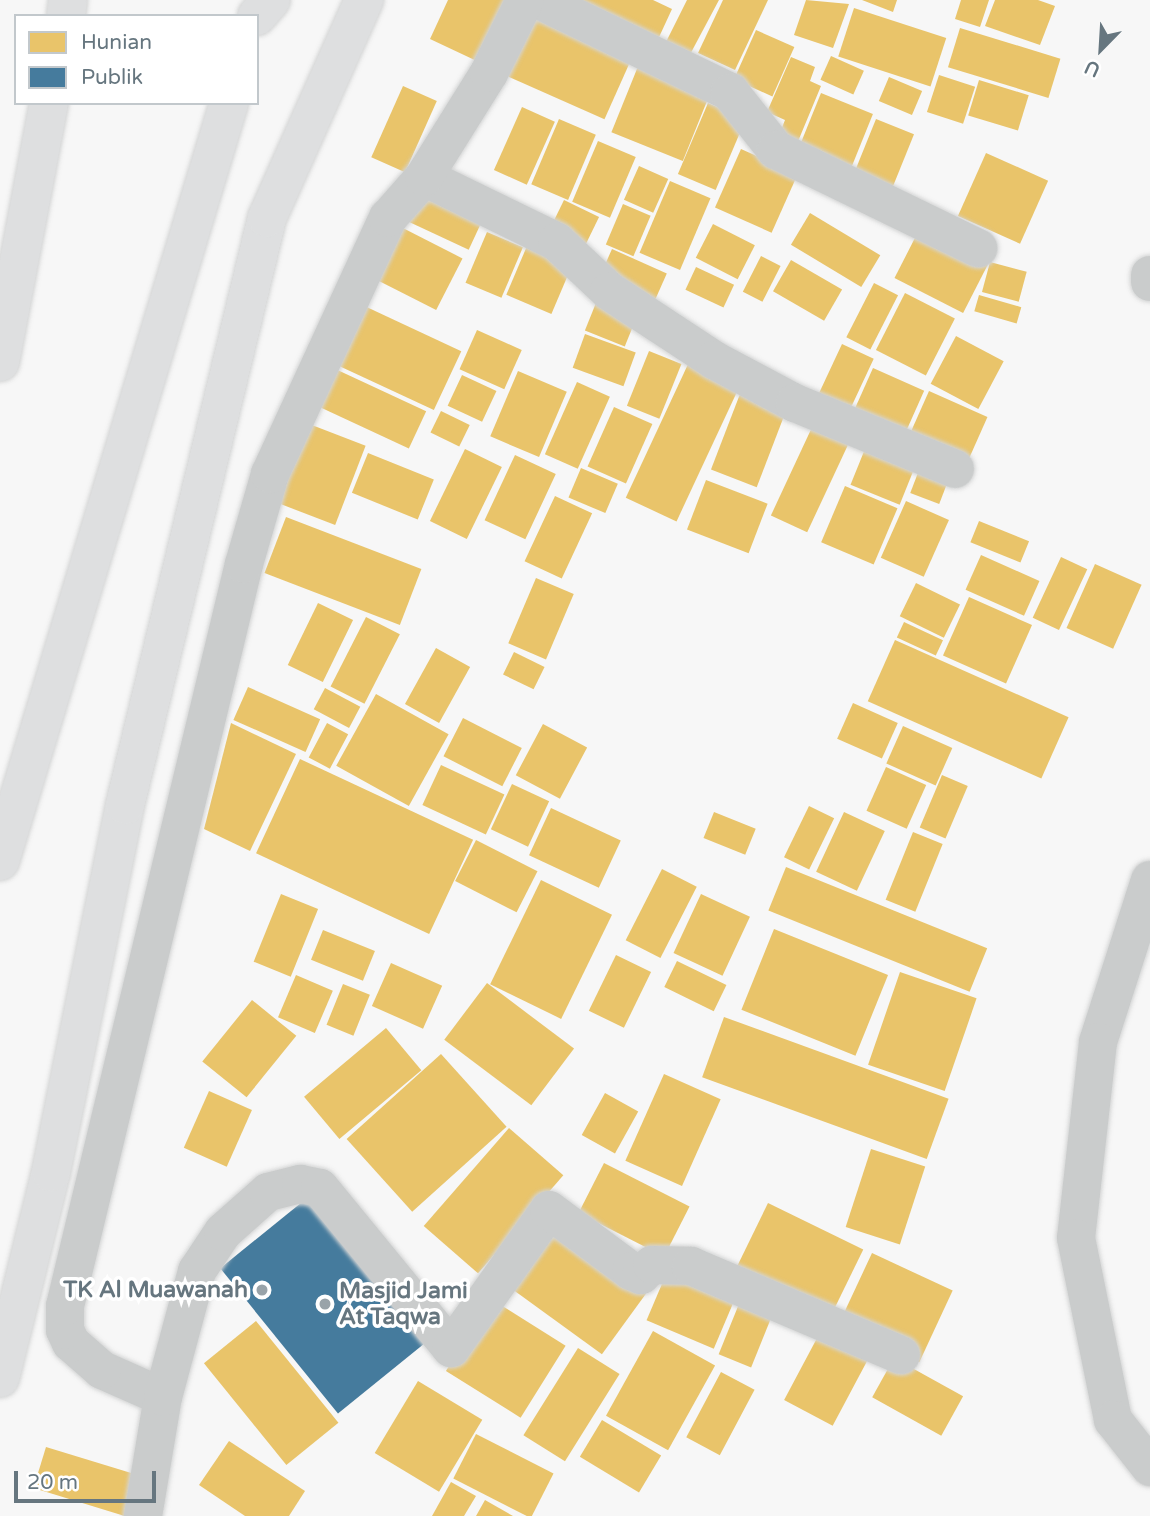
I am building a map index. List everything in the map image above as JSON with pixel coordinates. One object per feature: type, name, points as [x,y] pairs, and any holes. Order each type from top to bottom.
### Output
[{"type":"highway","points":[[258,14],[271,0]]},
{"type":"highway","points":[[0,1378],[51,1172],[125,805],[267,218],[364,0]]},
{"type":"highway","points":[[0,362],[49,105]]},
{"type":"highway","points":[[0,860],[228,105]]},
{"type":"street","points":[[163,1397],[102,1370],[71,1343],[65,1330],[65,1306],[270,474],[388,218],[424,177],[489,73],[525,0]]},
{"type":"street","points":[[539,0],[730,92],[776,150],[978,248]]},
{"type":"street","points":[[424,177],[557,243],[608,291],[737,372],[795,404],[955,469]]},
{"type":"street","points":[[1150,275],[1150,282]]},
{"type":"street","points":[[1150,880],[1098,1042],[1076,1238],[1113,1420],[1150,1466]]},
{"type":"street","points":[[143,1516],[163,1397],[197,1271],[223,1233],[268,1192],[301,1184],[320,1188],[451,1349],[549,1210],[631,1271],[641,1275],[652,1265],[691,1266],[901,1355]]},
{"type":"building: Hunian","points":[[448,0],[510,0],[481,63],[430,39]]},
{"type":"building: Hunian","points":[[552,0],[653,0],[672,9],[654,48]]},
{"type":"building: Hunian","points":[[687,0],[719,0],[686,62],[662,50]]},
{"type":"building: Hunian","points":[[723,0],[768,0],[735,70],[698,53]]},
{"type":"building: Hunian","points":[[806,0],[849,4],[833,48],[794,35]]},
{"type":"building: Hunian","points":[[862,0],[897,0],[893,12]]},
{"type":"building: Hunian","points":[[961,0],[989,0],[980,27],[955,19]]},
{"type":"building: Hunian","points":[[995,0],[1038,0],[1055,6],[1040,45],[985,26]]},
{"type":"building: Hunian","points":[[528,1],[636,49],[604,119],[497,71]]},
{"type":"building: Hunian","points":[[854,8],[946,38],[930,86],[838,57]]},
{"type":"building: Hunian","points":[[960,28],[1060,59],[1048,98],[948,67]]},
{"type":"building: Hunian","points":[[756,30],[794,47],[772,96],[734,79]]},
{"type":"building: Hunian","points":[[831,56],[864,71],[853,94],[820,80]]},
{"type":"building: Hunian","points":[[791,57],[815,67],[810,81],[821,86],[794,151],[776,143],[785,120],[767,112]]},
{"type":"building: Hunian","points":[[641,59],[712,88],[683,161],[611,132]]},
{"type":"building: Hunian","points":[[939,75],[975,87],[963,124],[927,112]]},
{"type":"building: Hunian","points":[[889,77],[922,91],[912,115],[879,101]]},
{"type":"building: Hunian","points":[[979,80],[1029,95],[1018,131],[968,115]]},
{"type":"building: Hunian","points":[[403,86],[437,101],[405,172],[371,157]]},
{"type":"building: Hunian","points":[[821,93],[873,114],[849,172],[797,151]]},
{"type":"building: Hunian","points":[[708,103],[746,119],[716,190],[678,174]]},
{"type":"building: Hunian","points":[[522,107],[555,122],[527,185],[494,170]]},
{"type":"building: Hunian","points":[[559,119],[596,135],[568,200],[531,184]]},
{"type":"building: Hunian","points":[[876,119],[914,134],[891,192],[853,176]]},
{"type":"building: Hunian","points":[[598,141],[636,157],[610,218],[572,202]]},
{"type":"building: Hunian","points":[[741,149],[798,174],[772,233],[715,207]]},
{"type":"building: Hunian","points":[[986,153],[1048,181],[1020,244],[958,216]]},
{"type":"building: Hunian","points":[[639,166],[668,179],[653,213],[624,200]]},
{"type":"building: Hunian","points":[[670,181],[711,198],[680,270],[640,253]]},
{"type":"building: Hunian","points":[[421,191],[483,220],[469,250],[407,221]]},
{"type":"building: Hunian","points":[[564,200],[599,217],[583,250],[548,233]]},
{"type":"building: Hunian","points":[[623,204],[651,216],[633,256],[606,245]]},
{"type":"building: Hunian","points":[[810,213],[880,255],[861,287],[791,245]]},
{"type":"building: Hunian","points":[[393,223],[462,258],[436,310],[367,275]]},
{"type":"building: Hunian","points":[[713,224],[755,245],[738,279],[696,258]]},
{"type":"building: Hunian","points":[[919,230],[988,265],[963,313],[894,278]]},
{"type":"building: Hunian","points":[[487,232],[523,247],[501,298],[466,283]]},
{"type":"building: Hunian","points":[[527,246],[572,265],[551,314],[506,295]]},
{"type":"building: Hunian","points":[[612,249],[667,273],[654,303],[599,278]]},
{"type":"building: Hunian","points":[[761,256],[781,266],[762,302],[743,292]]},
{"type":"building: Hunian","points":[[791,260],[842,290],[824,321],[773,291]]},
{"type":"building: Hunian","points":[[990,262],[1027,272],[1019,302],[982,292]]},
{"type":"building: Hunian","points":[[696,267],[734,285],[723,307],[685,290]]},
{"type":"building: Hunian","points":[[874,283],[898,295],[870,350],[846,337]]},
{"type":"building: Hunian","points":[[905,293],[955,318],[926,375],[876,350]]},
{"type":"building: Hunian","points":[[979,295],[1021,307],[1017,323],[974,311]]},
{"type":"building: Hunian","points":[[598,298],[638,314],[625,347],[585,330]]},
{"type":"building: Hunian","points":[[358,303],[461,351],[434,410],[331,362]]},
{"type":"building: Hunian","points":[[477,330],[522,350],[504,389],[460,369]]},
{"type":"building: Hunian","points":[[585,334],[636,352],[623,386],[573,368]]},
{"type":"building: Hunian","points":[[956,336],[1004,361],[978,409],[931,384]]},
{"type":"building: Hunian","points":[[842,344],[874,359],[846,419],[814,404]]},
{"type":"building: Hunian","points":[[649,351],[681,364],[659,419],[627,406]]},
{"type":"building: Hunian","points":[[690,360],[741,384],[677,521],[626,498]]},
{"type":"building: Hunian","points":[[331,367],[426,411],[409,449],[314,404]]},
{"type":"building: Hunian","points":[[873,368],[924,391],[901,443],[850,420]]},
{"type":"building: Hunian","points":[[518,371],[567,392],[539,457],[490,436]]},
{"type":"building: Hunian","points":[[462,375],[496,391],[482,422],[448,406]]},
{"type":"building: Hunian","points":[[577,382],[610,397],[578,469],[545,454]]},
{"type":"building: Hunian","points":[[929,391],[987,417],[965,468],[906,442]]},
{"type":"building: Hunian","points":[[740,394],[786,412],[757,487],[711,470]]},
{"type":"building: Hunian","points":[[614,407],[652,424],[626,483],[588,466]]},
{"type":"building: Hunian","points":[[441,411],[470,425],[459,447],[430,433]]},
{"type":"building: Hunian","points":[[304,422],[366,446],[335,525],[274,501]]},
{"type":"building: Hunian","points":[[814,423],[850,440],[807,532],[771,515]]},
{"type":"building: Hunian","points":[[867,444],[916,464],[900,505],[851,485]]},
{"type":"building: Hunian","points":[[465,449],[502,467],[467,539],[430,521]]},
{"type":"building: Hunian","points":[[368,453],[434,480],[418,519],[352,493]]},
{"type":"building: Hunian","points":[[515,455],[556,474],[525,539],[485,520]]},
{"type":"building: Hunian","points":[[921,465],[950,476],[939,504],[910,493]]},
{"type":"building: Hunian","points":[[581,468],[618,484],[605,513],[568,497]]},
{"type":"building: Hunian","points":[[706,480],[768,504],[749,553],[687,529]]},
{"type":"building: Hunian","points":[[845,486],[897,508],[874,564],[821,542]]},
{"type":"building: Hunian","points":[[555,496],[592,513],[562,579],[525,561]]},
{"type":"building: Hunian","points":[[906,501],[949,520],[924,577],[881,558]]},
{"type":"building: Hunian","points":[[286,517],[421,569],[400,625],[264,573]]},
{"type":"building: Hunian","points":[[979,521],[1029,541],[1020,563],[970,542]]},
{"type":"building: Hunian","points":[[981,555],[1039,581],[1024,616],[966,590]]},
{"type":"building: Hunian","points":[[1061,557],[1087,569],[1059,630],[1033,618]]},
{"type":"building: Hunian","points":[[1095,564],[1142,585],[1113,649],[1067,628]]},
{"type":"building: Hunian","points":[[536,578],[574,594],[546,659],[508,643]]},
{"type":"building: Hunian","points":[[916,583],[960,604],[944,638],[900,616]]},
{"type":"building: Hunian","points":[[969,597],[1032,625],[1006,684],[943,655]]},
{"type":"building: Hunian","points":[[318,603],[353,620],[323,682],[288,665]]},
{"type":"building: Hunian","points":[[366,617],[400,634],[364,704],[331,686]]},
{"type":"building: Hunian","points":[[904,622],[943,640],[936,656],[897,637]]},
{"type":"building: Hunian","points":[[895,640],[1069,717],[1041,778],[868,701]]},
{"type":"building: Hunian","points":[[436,648],[470,667],[439,723],[405,704]]},
{"type":"building: Hunian","points":[[514,652],[545,667],[534,689],[503,674]]},
{"type":"building: Hunian","points":[[248,687],[320,719],[306,752],[233,720]]},
{"type":"building: Hunian","points":[[325,688],[360,707],[349,728],[314,709]]},
{"type":"building: Hunian","points":[[376,694],[449,734],[409,806],[336,766]]},
{"type":"building: Hunian","points":[[853,703],[898,723],[882,759],[837,739]]},
{"type":"building: Hunian","points":[[463,718],[522,748],[502,786],[443,756]]},
{"type":"building: Hunian","points":[[231,723],[296,754],[250,851],[204,829]]},
{"type":"building: Hunian","points":[[327,723],[348,734],[330,769],[309,757]]},
{"type":"building: Hunian","points":[[543,724],[587,747],[560,799],[516,775]]},
{"type":"building: Hunian","points":[[903,726],[952,748],[936,785],[886,763]]},
{"type":"building: Hunian","points":[[300,759],[473,840],[429,934],[256,853]]},
{"type":"building: Hunian","points":[[441,765],[504,795],[486,834],[422,805]]},
{"type":"building: Hunian","points":[[886,767],[926,785],[907,829],[866,811]]},
{"type":"building: Hunian","points":[[942,775],[968,786],[946,838],[920,827]]},
{"type":"building: Hunian","points":[[512,784],[549,801],[528,847],[491,829]]},
{"type":"building: Hunian","points":[[809,806],[834,818],[809,870],[784,857]]},
{"type":"building: Hunian","points":[[551,808],[621,841],[599,888],[529,855]]},
{"type":"building: Hunian","points":[[714,812],[756,829],[745,855],[704,838]]},
{"type":"building: Hunian","points":[[844,812],[885,831],[857,891],[816,872]]},
{"type":"building: Hunian","points":[[913,832],[943,844],[915,912],[886,900]]},
{"type":"building: Hunian","points":[[476,840],[537,871],[517,912],[455,881]]},
{"type":"building: Hunian","points":[[786,867],[987,948],[970,992],[768,911]]},
{"type":"building: Hunian","points":[[662,869],[697,887],[660,958],[626,940]]},
{"type":"building: Hunian","points":[[541,880],[612,915],[561,1019],[490,984]]},
{"type":"building: Hunian","points":[[281,894],[318,909],[291,977],[254,962]]},
{"type":"building: Hunian","points":[[701,894],[750,917],[722,976],[674,953]]},
{"type":"building: Hunian","points":[[774,929],[888,975],[855,1056],[741,1010]]},
{"type":"building: Hunian","points":[[323,930],[375,951],[363,981],[311,960]]},
{"type":"building: Hunian","points":[[616,955],[651,972],[624,1028],[589,1011]]},
{"type":"building: Hunian","points":[[677,961],[726,985],[714,1011],[664,987]]},
{"type":"building: Hunian","points":[[391,963],[442,986],[423,1029],[372,1006]]},
{"type":"building: Hunian","points":[[900,972],[977,998],[945,1091],[868,1065]]},
{"type":"building: Hunian","points":[[296,975],[333,991],[315,1033],[278,1017]]},
{"type":"building: Hunian","points":[[487,983],[574,1049],[531,1105],[444,1040]]},
{"type":"building: Hunian","points":[[343,984],[370,995],[353,1036],[327,1025]]},
{"type":"building: Hunian","points":[[252,1000],[296,1036],[247,1097],[202,1061]]},
{"type":"building: Hunian","points":[[724,1017],[949,1099],[927,1159],[702,1077]]},
{"type":"building: Hunian","points":[[386,1028],[421,1070],[339,1139],[304,1097]]},
{"type":"building: Hunian","points":[[441,1054],[507,1127],[412,1212],[347,1139]]},
{"type":"building: Hunian","points":[[664,1074],[721,1099],[682,1186],[625,1161]]},
{"type":"building: Hunian","points":[[209,1091],[252,1110],[227,1167],[184,1148]]},
{"type":"building: Hunian","points":[[605,1093],[638,1111],[615,1153],[582,1135]]},
{"type":"building: Hunian","points":[[509,1128],[563,1175],[478,1273],[424,1226]]},
{"type":"building: Hunian","points":[[871,1149],[925,1167],[900,1245],[846,1227]]},
{"type":"building: Hunian","points":[[604,1163],[690,1207],[664,1256],[579,1213]]},
{"type":"building: Hunian","points":[[768,1203],[863,1249],[828,1321],[733,1275]]},
{"type":"building: Hunian","points":[[559,1228],[647,1292],[602,1354],[514,1290]]},
{"type":"building: Hunian","points":[[872,1253],[953,1291],[919,1362],[839,1325]]},
{"type":"building: Hunian","points":[[670,1265],[737,1294],[714,1349],[647,1320]]},
{"type":"building: Hunian","points":[[743,1294],[775,1307],[751,1367],[719,1354]]},
{"type":"building: Hunian","points":[[491,1299],[566,1346],[521,1418],[446,1371]]},
{"type":"building: Hunian","points":[[256,1321],[338,1423],[286,1465],[204,1363]]},
{"type":"building: Hunian","points":[[824,1325],[873,1351],[833,1426],[784,1400]]},
{"type":"building: Hunian","points":[[653,1331],[715,1365],[668,1450],[606,1416]]},
{"type":"building: Hunian","points":[[578,1348],[620,1374],[565,1461],[523,1435]]},
{"type":"building: Hunian","points":[[894,1358],[963,1396],[941,1436],[872,1397]]},
{"type":"building: Hunian","points":[[721,1372],[755,1390],[720,1455],[686,1437]]},
{"type":"building: Hunian","points":[[418,1381],[482,1420],[439,1492],[375,1453]]},
{"type":"building: Hunian","points":[[602,1420],[661,1456],[639,1492],[580,1457]]},
{"type":"building: Hunian","points":[[476,1434],[554,1473],[532,1516],[527,1516],[453,1479]]},
{"type":"building: Hunian","points":[[229,1441],[305,1491],[289,1516],[245,1516],[199,1485]]},
{"type":"building: Hunian","points":[[46,1447],[143,1477],[131,1516],[33,1488]]},
{"type":"building: Hunian","points":[[451,1482],[476,1496],[464,1516],[432,1516]]},
{"type":"building: Hunian","points":[[485,1500],[513,1516],[476,1516]]},
{"type":"building: Publik","name":"Masjid Jami At Taqwa","points":[[312,1194],[430,1339],[338,1414],[220,1268]]},
{"type":"place","name":"TK Al Muawanah","points":[[262,1290]]},
{"type":"place","name":"Masjid Jami At Taqwa","points":[[325,1304]]}]
